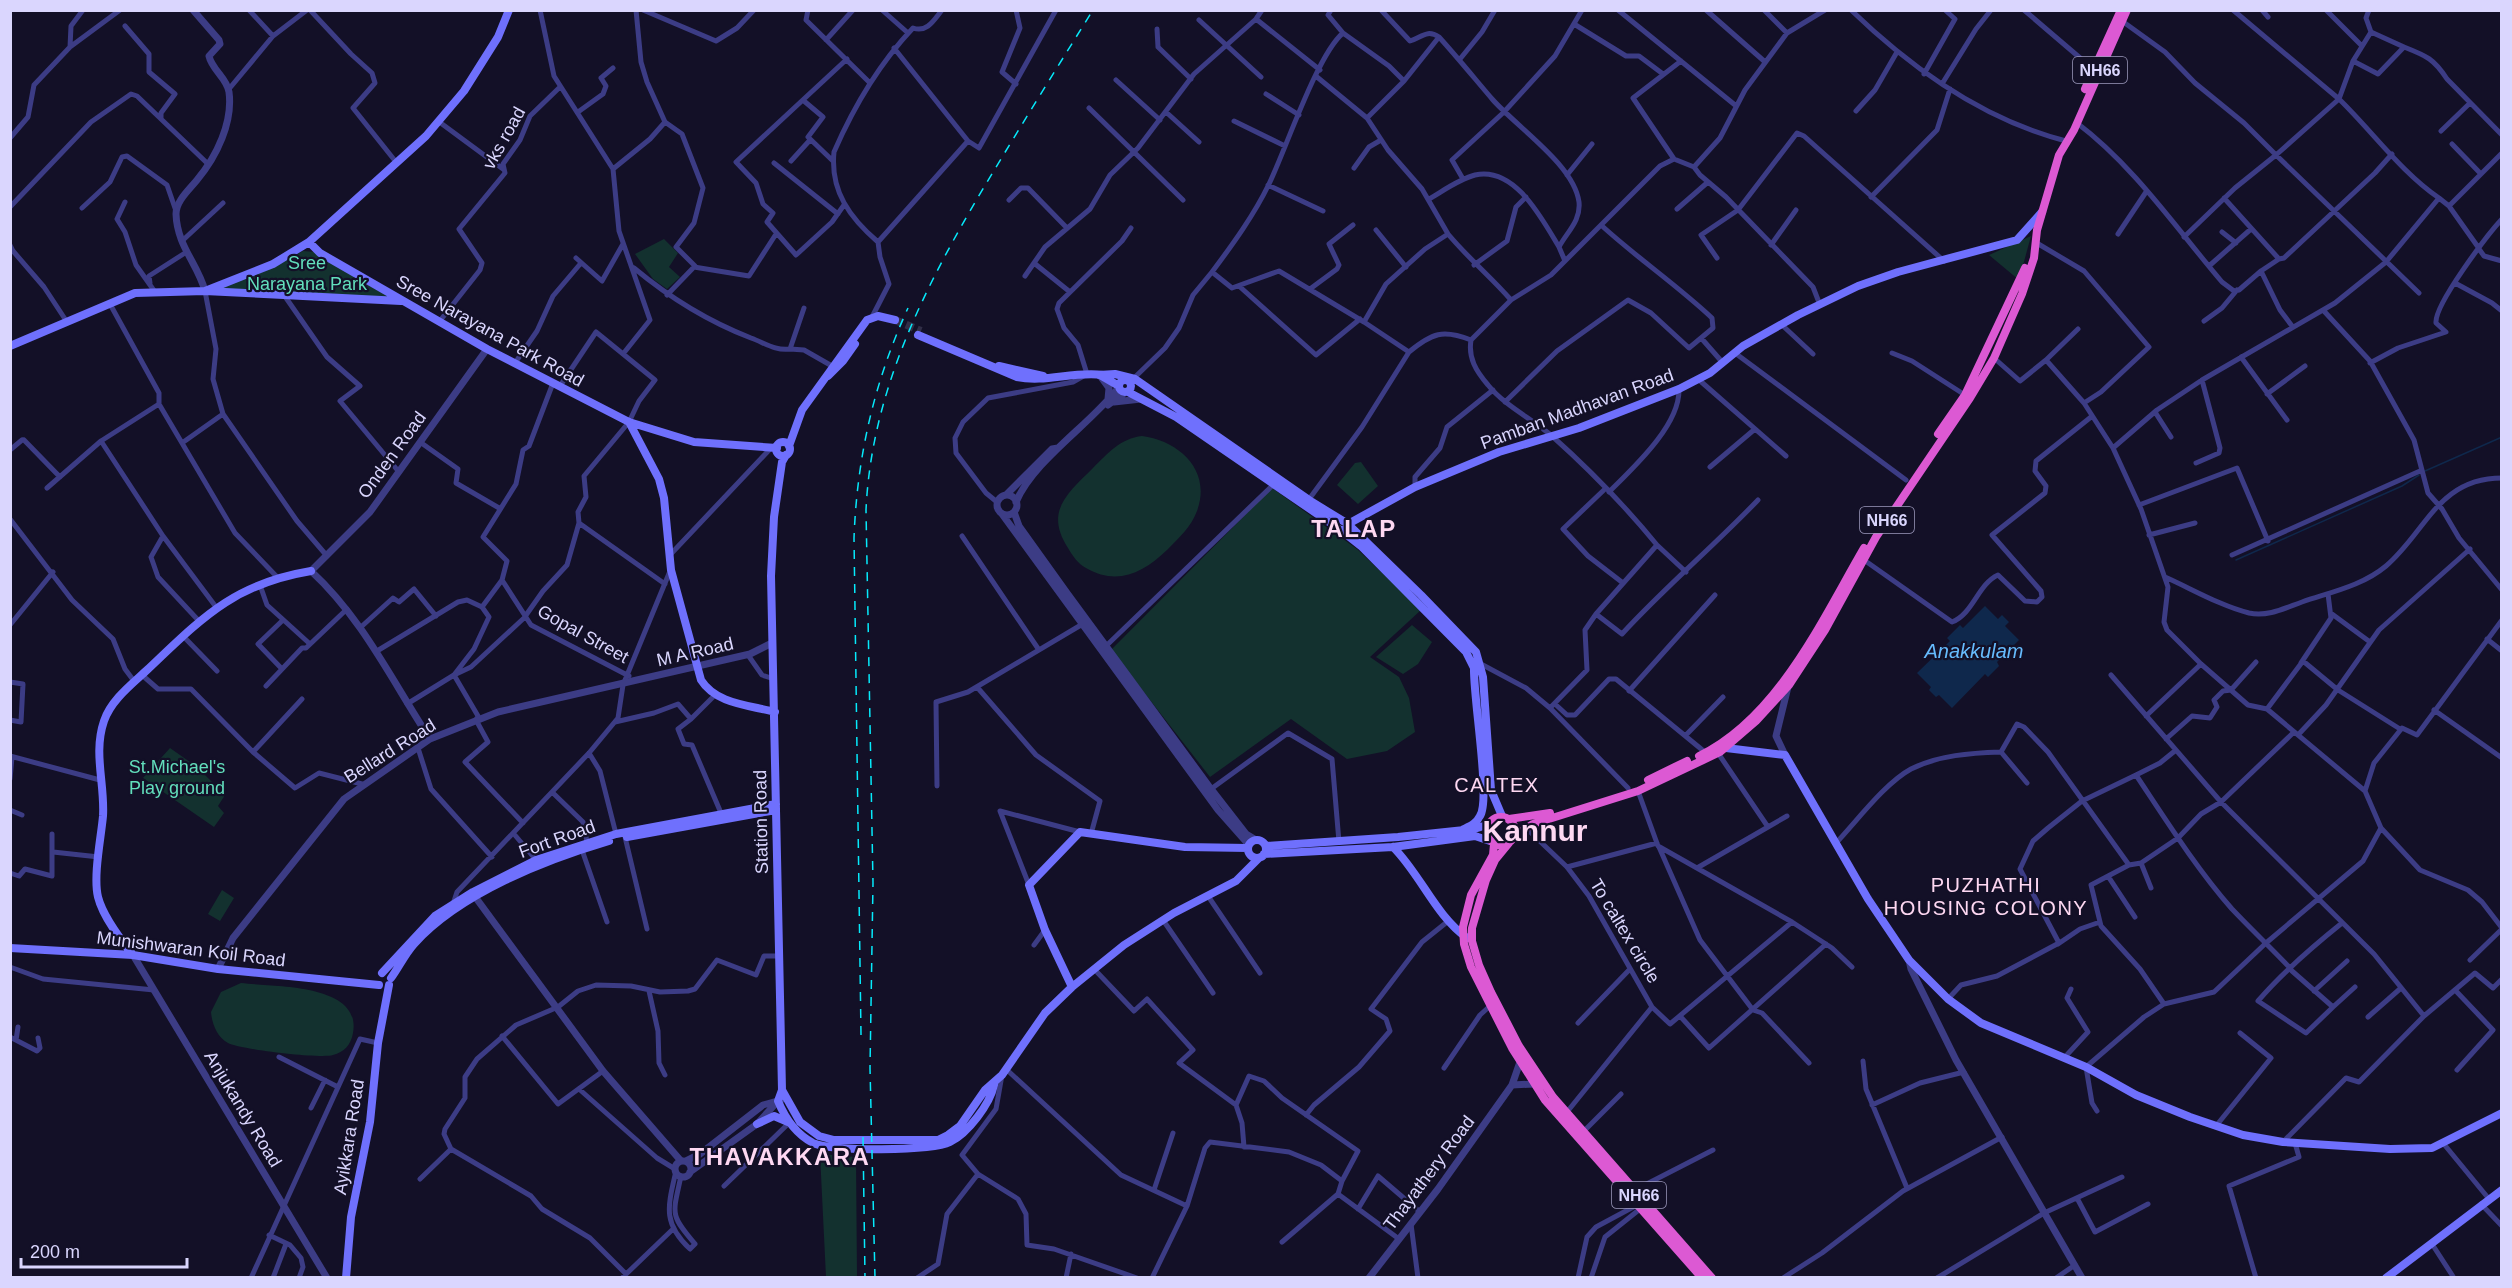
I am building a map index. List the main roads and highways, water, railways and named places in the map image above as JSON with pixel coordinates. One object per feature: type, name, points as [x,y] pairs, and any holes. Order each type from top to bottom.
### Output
[{"type":"highway","name":"NH66","points":[[2071,132],[2093,69],[2121,10]]},
{"type":"highway","name":"NH66","points":[[1546,816],[1628,788],[1720,749],[1786,678],[1906,480],[1965,395],[2001,330],[2033,251],[2059,155],[2127,10]]},
{"type":"highway","name":"NH66","points":[[1488,824],[1506,818],[1546,816],[1638,791],[1720,749],[1789,685],[1825,630],[1890,514],[1970,398],[1994,358],[2001,330]]},
{"type":"highway","points":[[1488,824],[1486,833],[1492,842],[1511,840],[1546,816]]},
{"type":"highway","points":[[1506,818],[1515,827],[1511,840]]},
{"type":"highway","name":"NH66","points":[[1511,840],[1493,866],[1480,894],[1472,928],[1472,940],[1479,965],[1491,992],[1538,1083],[1585,1130],[1712,1278]]},
{"type":"highway","name":"NH66","points":[[1492,842],[1493,855],[1471,895],[1462,934],[1471,968],[1521,1062],[1639,1207],[1702,1278]]},
{"type":"main road","points":[[205,291],[273,264],[309,242],[396,162],[438,121],[464,91],[498,38],[509,10]]},
{"type":"main road","name":"Pamban Madhavan Road","points":[[1345,527],[1367,512],[1415,487],[1499,452],[1623,412],[1680,389],[1782,325],[1868,283],[2017,240],[2043,210]]},
{"type":"main road","name":"Sree Narayana Park Road","points":[[309,242],[320,253],[439,322],[629,422],[694,442],[781,451]]},
{"type":"main road","points":[[10,346],[135,293],[205,291],[402,301]]},
{"type":"main road","points":[[825,378],[843,362],[873,319],[894,321]]},
{"type":"main road","name":"Station Road","points":[[873,319],[832,366],[796,422],[781,451],[773,526],[772,642],[782,1100],[794,1115],[819,1136],[834,1140],[938,1140],[960,1126],[985,1090],[994,1085]]},
{"type":"main road","points":[[920,333],[999,365],[1047,377],[1115,374],[1144,399],[1176,417],[1274,484],[1307,502]]},
{"type":"main road","points":[[1099,375],[1126,385],[1149,388],[1307,502],[1345,527],[1357,532],[1467,643],[1478,666],[1488,824],[1462,830],[1339,842],[1250,855],[1251,844]]},
{"type":"main road","points":[[629,422],[659,479],[664,498],[671,570],[697,666],[706,688],[715,695],[774,712]]},
{"type":"main road","points":[[1357,532],[1367,512]]},
{"type":"main road","points":[[1345,527],[1451,635],[1478,666]]},
{"type":"main road","points":[[133,956],[98,898],[103,812],[99,746],[104,718],[134,681],[198,620],[216,607],[278,578],[311,571]]},
{"type":"main road","points":[[1720,749],[1785,755],[1836,843],[1910,960],[1947,999],[1981,1023],[2086,1067],[2136,1095],[2216,1126],[2283,1142],[2390,1149],[2432,1148],[2502,1113]]},
{"type":"main road","points":[[1487,791],[1506,818]]},
{"type":"main road","points":[[1487,791],[1502,810],[1520,818]]},
{"type":"main road","points":[[1462,830],[1474,825],[1480,818],[1487,791]]},
{"type":"main road","name":"Fort Road","points":[[538,863],[625,837],[721,813],[776,807]]},
{"type":"main road","name":"Fort Road","points":[[384,981],[390,964],[420,930],[453,904],[538,863],[587,842],[616,834],[776,807]]},
{"type":"main road","points":[[1072,987],[1045,930],[1029,885],[1080,832],[1185,847],[1251,844],[1263,853],[1393,847],[1475,836],[1492,842]]},
{"type":"main road","points":[[1393,847],[1411,866],[1448,922],[1472,940]]},
{"type":"main road","points":[[757,1124],[774,1116],[790,1122],[813,1143],[823,1146],[929,1148],[949,1142],[962,1133],[992,1096],[994,1085],[1041,1018],[1072,987],[1117,950],[1162,920],[1246,874],[1263,853]]},
{"type":"main road","name":"Fort Road","points":[[384,981],[426,932],[475,895]]},
{"type":"main road","name":"Munishwaran Koil Road","points":[[10,948],[133,956],[218,969],[368,984],[384,981]]},
{"type":"main road","name":"Ayikkara Road","points":[[346,1278],[351,1216],[370,1122],[378,1043],[386,1001],[384,981]]},
{"type":"main road","points":[[782,1100],[790,1122]]},
{"type":"main road","points":[[2386,1278],[2502,1190]]},
{"type":"water","name":"Anakkulam","points":[[1985,606],[1998,619],[2002,615],[2009,622],[2005,626],[2019,640],[1997,662],[1999,666],[1988,677],[1985,674],[1952,708],[1939,695],[1936,697],[1929,690],[1931,687],[1917,673],[1950,641],[1947,638],[1960,625],[1963,628]]},
{"type":"waterway","points":[[2425,471],[2502,437]]},
{"type":"waterway","points":[[2236,560],[2402,486],[2419,475]]},
{"type":"tunnel","points":[[895,320],[921,331]]},
{"type":"railway","points":[[875,1278],[870,1068],[873,883],[866,510],[871,461],[881,414],[895,368],[932,280],[979,195],[1093,10]]},
{"type":"railway","points":[[861,1035],[854,538],[859,478],[869,420],[886,364],[908,308]]},
{"type":"railway","points":[[863,1137],[865,1278]]},
{"type":"district","name":"TALAP","points":[[1354,528]]},
{"type":"district","name":"CALTEX","points":[[1497,785]]},
{"type":"district","name":"Kannur","points":[[1535,830]]},
{"type":"district","name":"PUZHATHI HOUSING COLONY","points":[[1986,896]]},
{"type":"district","name":"THAVAKKARA","points":[[780,1156]]},
{"type":"park label","name":"Sree Narayana Park","points":[[307,273]]},
{"type":"park label","name":"St.Michael's Play ground","points":[[177,777]]}]
